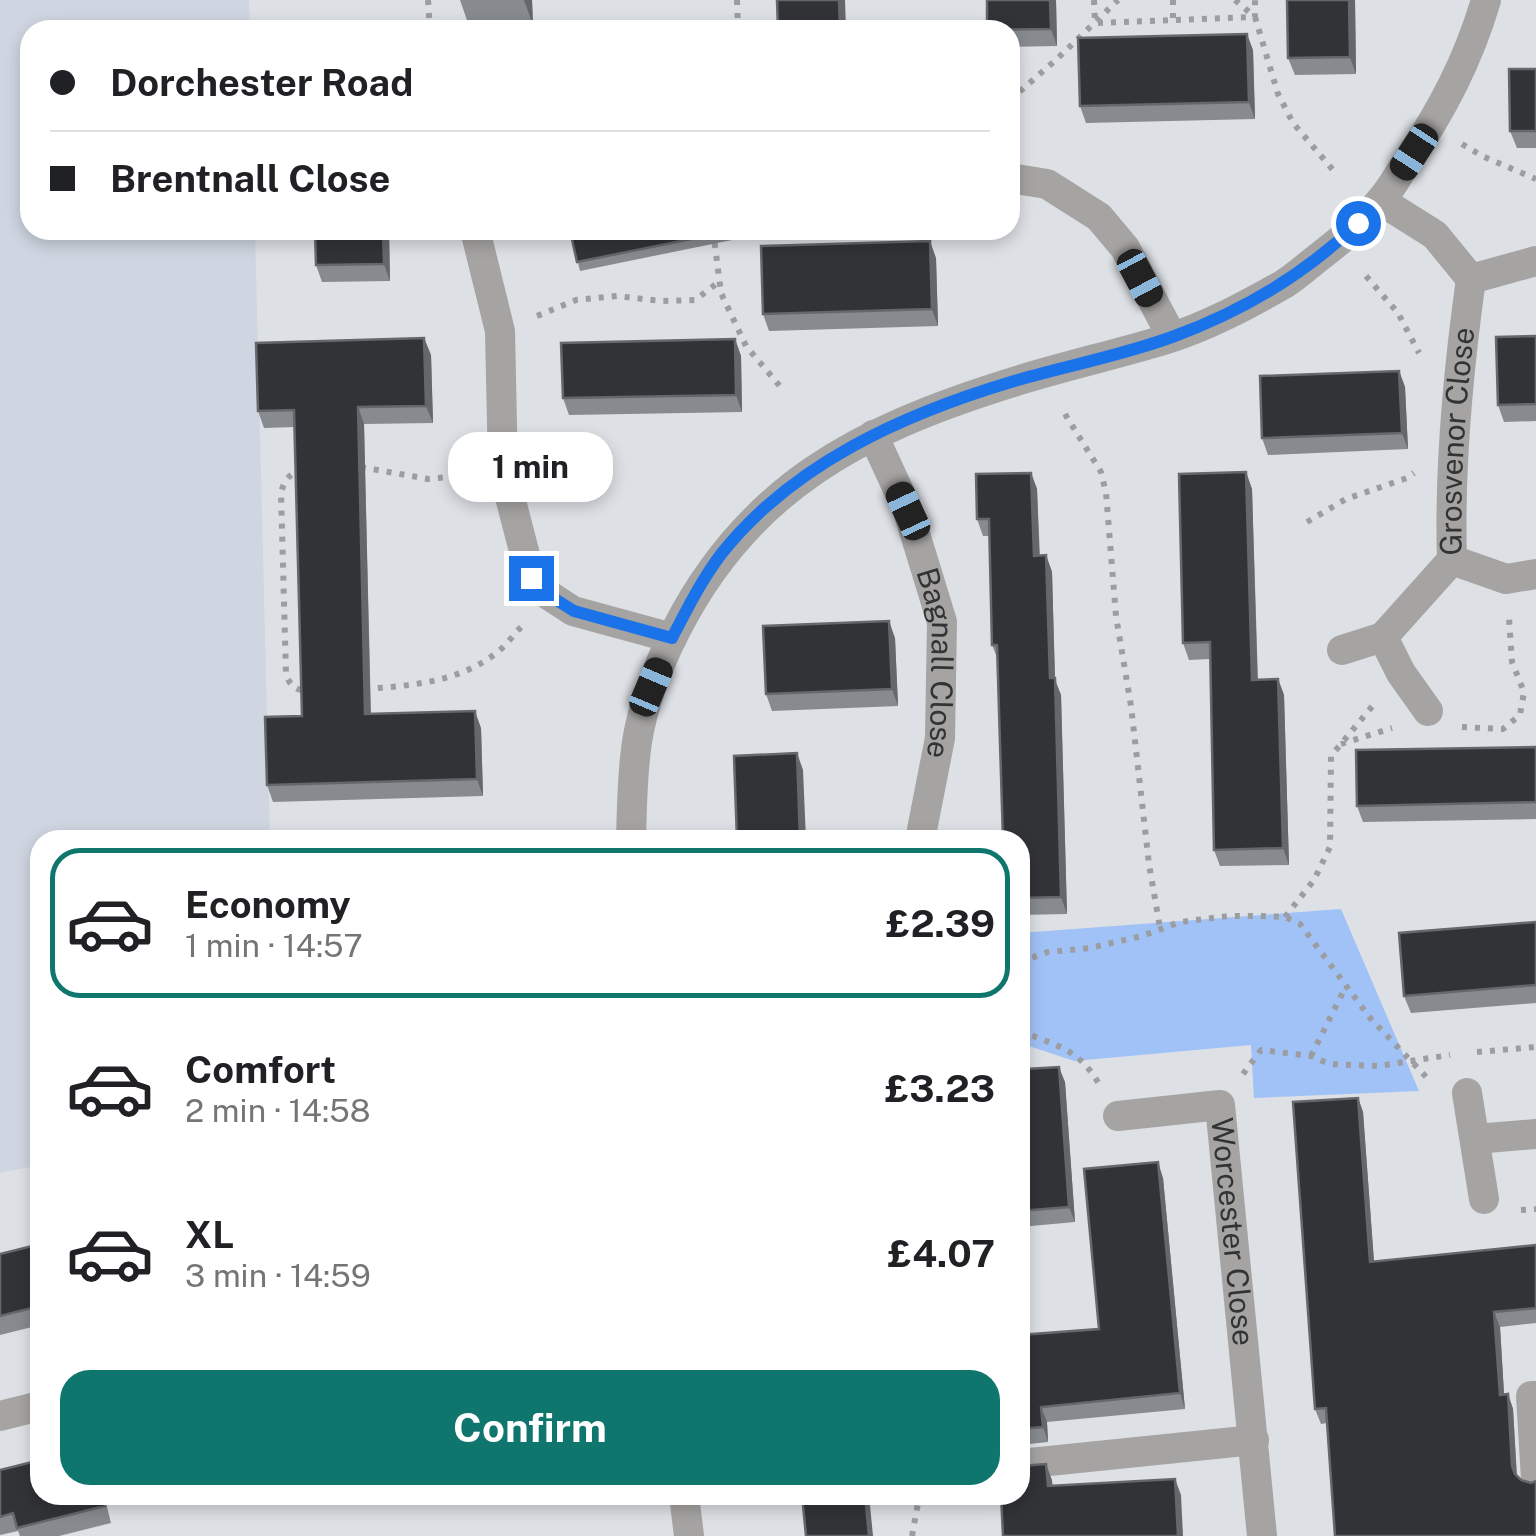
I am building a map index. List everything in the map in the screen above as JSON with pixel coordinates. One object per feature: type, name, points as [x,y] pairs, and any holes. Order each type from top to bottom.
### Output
[{"type":"street","points":[[631,830],[638,739],[651,687],[704,580],[752,520],[787,489],[872,435],[1010,382],[1172,338],[1288,282],[1381,201],[1430,126],[1474,39],[1486,0]]},
{"type":"street","points":[[1020,180],[1047,184],[1100,217],[1125,248],[1172,338]]},
{"type":"street","points":[[1381,201],[1435,235],[1471,279],[1536,261]]},
{"type":"street","points":[[477,240],[500,331],[502,470],[531,578],[574,611],[672,638]]},
{"type":"street","name":"Grosvenor Close","points":[[1383,637],[1452,560],[1450,500],[1471,279]]},
{"type":"street","name":"Bagnall Close","points":[[872,435],[908,511],[942,622],[940,738],[922,830]]},
{"type":"street","points":[[1452,560],[1506,579],[1536,574]]},
{"type":"street","points":[[1342,650],[1383,637],[1400,673],[1428,711]]},
{"type":"street","points":[[1467,1093],[1484,1200]]},
{"type":"street","name":"Worcester Close","points":[[1118,1116],[1220,1105],[1262,1536]]},
{"type":"street","points":[[1474,1139],[1536,1134]]},
{"type":"street","points":[[1536,1396],[1531,1396],[1536,1480]]},
{"type":"street","points":[[0,1416],[30,1408]]},
{"type":"street","points":[[1030,1463],[1254,1440]]},
{"type":"street","points":[[685,1505],[688,1536]]},
{"type":"path","points":[[1094,0],[1095,23]]},
{"type":"path","points":[[1020,91],[1118,0]]},
{"type":"path","points":[[1173,0],[1174,20]]},
{"type":"path","points":[[1234,0],[1255,18]]},
{"type":"path","points":[[1254,0],[1255,18],[1278,94],[1293,122],[1333,170]]},
{"type":"path","points":[[1095,23],[1255,18]]},
{"type":"path","points":[[1430,126],[1482,156],[1536,179]]},
{"type":"path","points":[[715,240],[721,293],[746,346],[784,392]]},
{"type":"path","points":[[1366,276],[1398,313],[1420,355],[1458,403]]},
{"type":"path","points":[[500,331],[576,300],[617,296],[695,300],[720,281]]},
{"type":"path","points":[[1065,414],[1100,472],[1106,493],[1116,616],[1160,929]]},
{"type":"path","points":[[1307,522],[1346,499],[1407,478],[1455,443]]},
{"type":"path","points":[[312,467],[294,472],[280,493],[286,674],[296,689],[322,691]]},
{"type":"path","points":[[346,467],[428,480],[502,470]]},
{"type":"path","points":[[358,689],[413,686],[462,673],[496,654]]},
{"type":"path","points":[[1284,918],[1314,880],[1330,847],[1331,756],[1400,673]]},
{"type":"path","points":[[1030,958],[1142,936],[1180,922],[1228,916],[1284,918],[1300,924],[1371,1019],[1439,1090],[1467,1093]]},
{"type":"path","points":[[1311,1056],[1346,985]]},
{"type":"path","points":[[1030,1035],[1074,1053],[1089,1066],[1118,1116]]},
{"type":"path","points":[[1470,1053],[1536,1047]]},
{"type":"path","points":[[1220,1105],[1260,1050],[1311,1056],[1329,1064],[1378,1066],[1455,1054]]},
{"type":"path","points":[[912,1536],[918,1505]]},
{"type":"shaded area","points":[[0,0],[249,0],[250,20],[20,20],[20,240],[255,240],[270,830],[30,830],[30,1167],[0,1173]]},
{"type":"shaded area","points":[[1341,909],[1419,1091],[1254,1098],[1251,1045],[1074,1061],[1030,1046],[1030,932]]},
{"type":"building","points":[[777,0],[839,0],[840,20],[778,20]]},
{"type":"building","points":[[987,0],[1050,0],[1051,29],[1020,29],[1020,20],[987,20]]},
{"type":"building","points":[[1287,0],[1349,0],[1350,57],[1288,58]]},
{"type":"building","points":[[1247,34],[1249,102],[1080,106],[1078,38]]},
{"type":"building","points":[[1509,69],[1536,69],[1536,131],[1510,131]]},
{"type":"building","points":[[315,240],[383,240],[384,264],[316,265]]},
{"type":"building","points":[[572,240],[686,240],[577,262]]},
{"type":"building","points":[[930,241],[932,309],[763,314],[761,246]]},
{"type":"building","points":[[1536,336],[1536,404],[1498,405],[1496,337]]},
{"type":"building","points":[[424,338],[426,406],[358,407],[365,714],[475,711],[477,779],[267,785],[265,717],[302,716],[294,410],[258,411],[256,343]]},
{"type":"building","points":[[735,339],[736,395],[563,398],[561,343]]},
{"type":"building","points":[[1399,371],[1402,433],[1262,438],[1260,376]]},
{"type":"building","points":[[1246,472],[1252,680],[1278,679],[1283,848],[1214,850],[1210,642],[1183,643],[1179,474]]},
{"type":"building","points":[[1031,473],[1034,556],[1046,555],[1050,678],[1055,678],[1061,897],[1030,898],[1030,830],[1003,830],[989,519],[977,519],[976,474]]},
{"type":"building","points":[[889,621],[892,689],[766,694],[763,626]]},
{"type":"building","points":[[1536,747],[1536,802],[1357,806],[1356,750]]},
{"type":"building","points":[[797,753],[800,830],[737,830],[734,756]]},
{"type":"building","points":[[1536,922],[1536,985],[1404,996],[1399,933]]},
{"type":"building","points":[[1059,1067],[1069,1207],[1030,1210],[1030,1069]]},
{"type":"building","points":[[1358,1098],[1370,1262],[1536,1245],[1536,1308],[1494,1312],[1500,1395],[1508,1394],[1512,1466],[1521,1480],[1536,1481],[1536,1536],[1335,1536],[1326,1408],[1315,1409],[1293,1102]]},
{"type":"building","points":[[1158,1162],[1180,1393],[1041,1407],[1043,1427],[1030,1428],[1030,1334],[1099,1329],[1084,1169]]},
{"type":"building","points":[[30,1246],[30,1308],[0,1316],[0,1254]]},
{"type":"building","points":[[30,1462],[30,1505],[105,1506],[17,1528],[13,1513],[0,1517],[0,1470]]},
{"type":"building","points":[[1046,1464],[1048,1486],[1175,1479],[1178,1536],[1003,1536],[1001,1505],[1030,1505],[1030,1465]]},
{"type":"building","points":[[803,1505],[866,1505],[869,1536],[806,1536]]},
{"type":"route","points":[[531,578],[574,611],[672,638],[722,553],[787,489],[829,460],[872,435],[940,406],[1010,382],[1172,338],[1231,312],[1288,282],[1358,223]]}]
